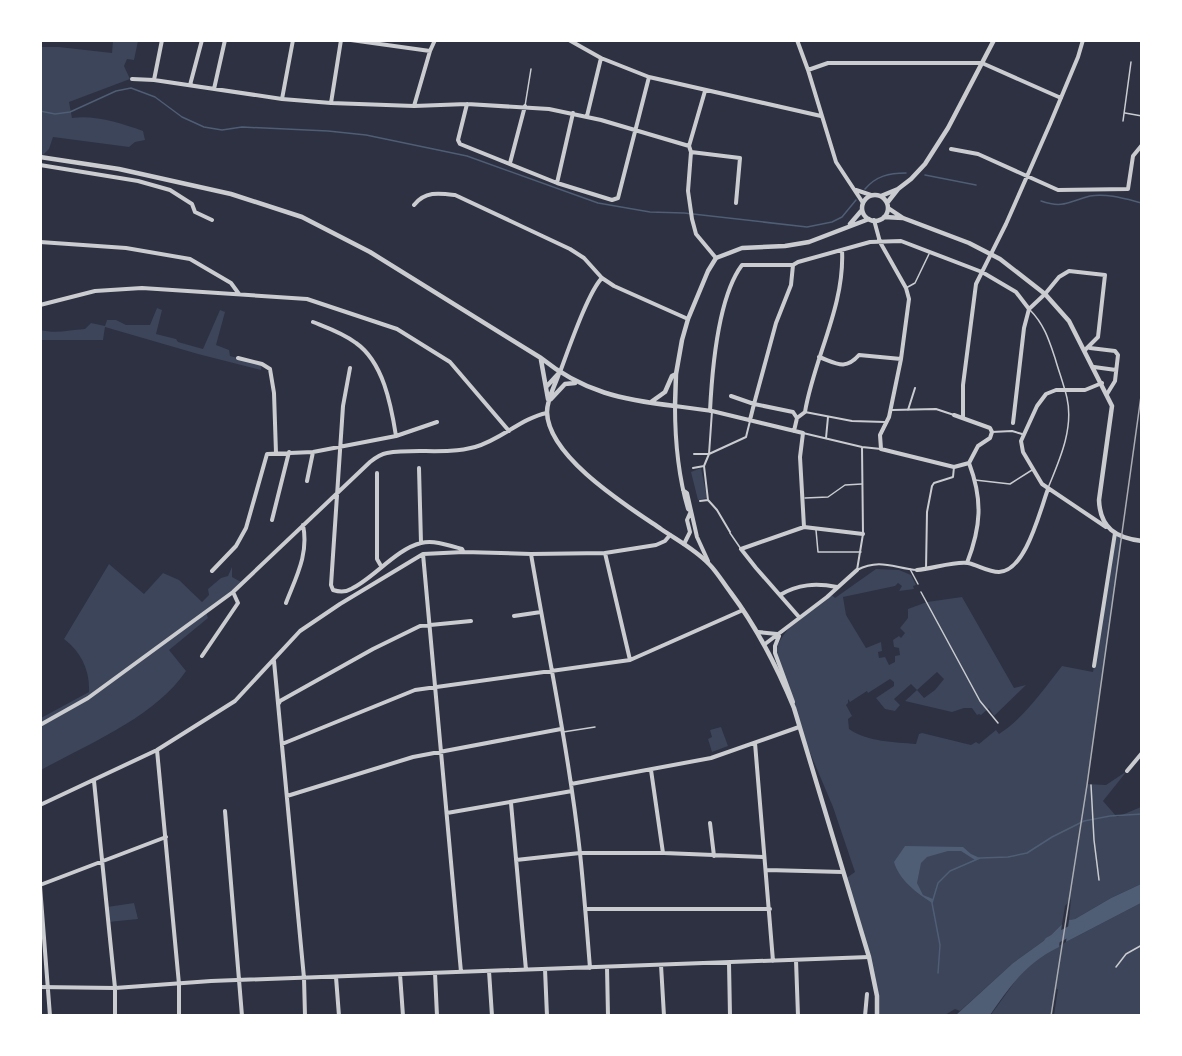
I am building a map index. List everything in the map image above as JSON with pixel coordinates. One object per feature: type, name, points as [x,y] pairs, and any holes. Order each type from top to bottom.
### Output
[{"type":"street","points":[[154,80],[162,40]]},
{"type":"street","points":[[190,85],[202,40]]},
{"type":"street","points":[[214,89],[225,40]]},
{"type":"street","points":[[282,99],[293,40]]},
{"type":"street","points":[[331,103],[340,40]]},
{"type":"street","points":[[351,40],[430,51]]},
{"type":"street","points":[[414,106],[435,40]]},
{"type":"street","points":[[569,40],[601,58],[649,77],[821,116]]},
{"type":"street","points":[[796,40],[808,70],[836,162],[863,203],[862,210],[848,226]]},
{"type":"street","points":[[855,189],[881,196],[898,189],[925,164],[948,128],[994,40]]},
{"type":"street","points":[[963,417],[963,385],[976,284],[1027,176],[1083,40]]},
{"type":"street","points":[[587,116],[601,58]]},
{"type":"street","points":[[808,70],[828,63],[982,63],[1061,98]]},
{"type":"street","points":[[467,104],[458,140],[460,144],[557,183],[612,200],[618,198],[649,77]]},
{"type":"street","points":[[132,79],[154,80],[282,99],[331,103],[525,106],[587,116],[689,146]]},
{"type":"street","points":[[705,91],[689,146],[691,152],[688,191],[696,234],[716,258]]},
{"type":"street","points":[[510,163],[525,106]]},
{"type":"street","points":[[557,183],[573,113]]},
{"type":"street","points":[[951,149],[978,154],[1058,190],[1128,189],[1133,156],[1142,145]]},
{"type":"street","points":[[691,152],[740,158],[736,203]]},
{"type":"street","points":[[40,157],[119,169],[210,190],[302,217],[370,252],[541,358],[577,384],[610,395],[711,411],[954,467],[969,463],[978,446],[990,438],[992,432]]},
{"type":"street","points":[[40,165],[121,178],[170,189],[192,204],[195,212],[212,220]]},
{"type":"street","points":[[884,217],[898,189]]},
{"type":"street","points":[[414,205],[420,198],[434,193],[455,195],[570,249],[590,263],[602,278],[614,286],[688,319]]},
{"type":"street","points":[[863,203],[872,195]]},
{"type":"street","points":[[881,196],[903,218],[992,254],[1045,294],[1070,321],[1088,349],[1112,406],[1099,500],[1100,512],[1107,527]]},
{"type":"street","points":[[862,210],[871,220],[880,242],[906,288],[909,299],[901,359],[888,422],[880,435],[881,449]]},
{"type":"street","points":[[794,708],[758,632],[710,564],[697,537],[687,493],[682,490],[676,445],[675,406],[676,374],[682,340],[688,319],[708,271],[716,258],[742,248],[810,242],[848,226],[884,217],[903,218]]},
{"type":"street","points":[[730,532],[708,500],[704,466],[709,454],[711,392],[724,308],[740,267],[793,265],[842,250],[880,242],[901,241],[982,272],[1016,292],[1029,309]]},
{"type":"street","points":[[40,242],[126,248],[190,259],[231,283],[239,294]]},
{"type":"street","points":[[797,418],[805,412],[842,281],[842,250]]},
{"type":"street","points":[[694,454],[709,454],[746,437],[776,323],[790,285],[793,265]]},
{"type":"street","points":[[1012,431],[1024,328],[1029,309],[1059,277],[1069,272],[1105,275],[1098,337],[1088,349]]},
{"type":"street","points":[[548,402],[583,314],[602,278]]},
{"type":"street","points":[[40,305],[95,291],[142,288],[307,299],[397,329],[450,362],[508,431]]},
{"type":"street","points":[[313,322],[357,343],[370,356],[392,408],[396,436]]},
{"type":"street","points":[[1088,349],[1117,352],[1112,388],[1107,394]]},
{"type":"street","points":[[819,357],[843,365],[851,364],[859,355],[901,359]]},
{"type":"street","points":[[238,358],[262,364],[270,369],[274,393],[276,453]]},
{"type":"street","points":[[541,358],[547,386],[547,413],[555,436],[572,462],[620,501],[710,564]]},
{"type":"street","points":[[1094,367],[1116,370]]},
{"type":"street","points":[[350,368],[343,406],[336,493],[331,585],[333,590],[339,592],[351,589],[381,566],[421,543],[432,542],[462,549],[464,552]]},
{"type":"street","points":[[547,386],[559,373]]},
{"type":"street","points":[[650,402],[665,392],[672,376],[676,374]]},
{"type":"street","points":[[1102,383],[1085,390],[1064,390],[1046,394],[1020,441],[1033,470],[1048,489],[1115,532],[1142,541]]},
{"type":"street","points":[[548,402],[559,388],[566,384],[577,384]]},
{"type":"street","points":[[908,410],[915,388]]},
{"type":"street","points":[[731,396],[754,404],[793,412],[797,418],[795,431]]},
{"type":"street","points":[[889,410],[936,409],[990,428],[992,432]]},
{"type":"street","points":[[805,412],[863,422],[888,422]]},
{"type":"street","points":[[40,725],[98,691],[233,592],[336,493],[370,462],[384,453],[437,452],[476,447],[525,420],[547,413]]},
{"type":"street","points":[[826,438],[828,417]]},
{"type":"street","points":[[212,571],[236,546],[246,528],[266,456],[276,453],[313,452],[396,436],[437,422]]},
{"type":"street","points":[[992,432],[1012,431],[1022,434]]},
{"type":"street","points":[[803,433],[800,457],[804,527]]},
{"type":"street","points":[[857,570],[863,534],[862,447]]},
{"type":"street","points":[[273,520],[289,452]]},
{"type":"street","points":[[307,481],[313,452]]},
{"type":"street","points":[[967,563],[979,515],[979,499],[969,463]]},
{"type":"street","points":[[693,468],[704,466]]},
{"type":"street","points":[[926,569],[927,512],[932,486],[934,483],[953,477],[954,467]]},
{"type":"street","points":[[419,468],[421,543]]},
{"type":"street","points":[[377,473],[376,559],[381,566]]},
{"type":"street","points":[[765,644],[827,597],[857,570],[869,564],[891,564],[917,570],[967,563],[999,572],[1013,566],[1021,558],[1026,548],[1048,489]]},
{"type":"street","points":[[699,501],[708,500]]},
{"type":"street","points":[[684,544],[690,532],[687,520],[691,511]]},
{"type":"street","points":[[286,603],[303,563],[306,539],[303,525]]},
{"type":"street","points":[[799,617],[741,549],[804,527],[863,534]]},
{"type":"street","points":[[1094,666],[1115,532]]},
{"type":"street","points":[[40,805],[158,750],[235,700],[300,631],[423,554],[605,553],[656,545],[665,541],[670,535]]},
{"type":"street","points":[[605,553],[630,660]]},
{"type":"street","points":[[423,554],[461,972]]},
{"type":"street","points":[[531,554],[572,791],[590,968]]},
{"type":"street","points":[[780,595],[794,586],[837,587]]},
{"type":"street","points":[[202,656],[238,603],[233,592]]},
{"type":"street","points":[[282,744],[415,690],[630,660],[743,610]]},
{"type":"street","points":[[514,616],[541,612]]},
{"type":"street","points":[[279,705],[280,701],[373,649],[420,626],[471,621]]},
{"type":"street","points":[[782,630],[775,644],[775,653],[792,694],[799,727],[869,957],[875,986],[877,1016]]},
{"type":"street","points":[[758,632],[778,634]]},
{"type":"street","points":[[274,660],[304,978],[305,1016]]},
{"type":"street","points":[[571,784],[711,758],[799,727]]},
{"type":"street","points":[[287,796],[413,757],[562,730]]},
{"type":"street","points":[[755,743],[773,961]]},
{"type":"street","points":[[158,750],[179,984],[179,1016]]},
{"type":"street","points":[[1127,771],[1142,753]]},
{"type":"street","points":[[651,770],[663,853]]},
{"type":"street","points":[[94,781],[115,988],[115,1016]]},
{"type":"street","points":[[447,813],[572,791]]},
{"type":"street","points":[[511,803],[526,970]]},
{"type":"street","points":[[225,811],[242,1016]]},
{"type":"street","points":[[710,823],[714,855]]},
{"type":"street","points":[[50,1016],[40,885],[166,837]]},
{"type":"street","points":[[516,860],[580,853],[663,853],[764,857]]},
{"type":"street","points":[[767,870],[843,872]]},
{"type":"street","points":[[585,909],[770,909]]},
{"type":"street","points":[[40,987],[115,988],[149,984],[239,980],[869,957]]},
{"type":"street","points":[[796,960],[798,1016]]},
{"type":"street","points":[[729,963],[730,1016]]},
{"type":"street","points":[[661,965],[664,1016]]},
{"type":"street","points":[[607,967],[608,1016]]},
{"type":"street","points":[[545,969],[547,1016]]},
{"type":"street","points":[[489,971],[492,1016]]},
{"type":"street","points":[[435,973],[437,1016]]},
{"type":"street","points":[[400,974],[403,1016]]},
{"type":"street","points":[[336,977],[339,1016]]},
{"type":"street","points":[[865,1016],[867,994]]},
{"type":"lane","points":[[1123,121],[1131,62]]},
{"type":"lane","points":[[525,106],[531,69]]},
{"type":"lane","points":[[1124,113],[1142,116]]},
{"type":"lane","points":[[906,288],[915,283],[930,253]]},
{"type":"lane","points":[[1029,309],[1040,320],[1054,356],[1068,414],[1061,458],[1048,489]]},
{"type":"lane","points":[[975,480],[1010,484],[1033,470]]},
{"type":"lane","points":[[801,498],[828,497],[845,485],[863,484]]},
{"type":"lane","points":[[816,528],[818,552],[861,552]]},
{"type":"lane","points":[[730,532],[741,549]]},
{"type":"lane","points":[[910,569],[918,584]]},
{"type":"lane","points":[[921,592],[980,701],[998,723]]},
{"type":"lane","points":[[562,730],[595,727]]},
{"type":"lane","points":[[1092,785],[1093,824],[1100,880]]},
{"type":"lane","points":[[1116,967],[1126,954],[1142,945]]},
{"type":"shaded area","points":[[113,41],[138,41],[134,60],[127,59],[124,66],[130,79],[69,102],[72,118],[108,120],[126,125],[143,131],[145,140],[135,142],[129,147],[53,137],[49,149],[41,157],[41,47],[112,53]]},
{"type":"shaded area","points":[[157,308],[162,310],[156,334],[203,349],[220,310],[225,312],[216,345],[229,350],[230,356],[262,364],[261,370],[105,327],[103,340],[41,340],[40,330],[57,332],[85,329],[91,323],[105,326],[107,320],[116,320],[126,325],[150,325]]},
{"type":"shaded area","points":[[701,468],[707,498],[698,500],[691,472]]},
{"type":"shaded area","points":[[1115,533],[1122,536],[1087,784],[1106,785],[1127,771],[1103,801],[1117,817],[1141,807],[1141,884],[1069,920],[1071,899],[1065,906],[1062,924],[1049,937],[1013,963],[960,1011],[955,1009],[945,1015],[877,1015],[874,976],[845,879],[855,872],[833,807],[800,729],[775,653],[784,635],[798,619],[832,595],[835,598],[876,569],[899,570],[911,575],[916,585],[913,586],[914,589],[899,591],[902,586],[898,583],[895,586],[843,597],[846,615],[866,648],[881,642],[882,651],[878,652],[879,658],[885,657],[889,665],[895,662],[895,656],[900,655],[899,648],[894,647],[893,640],[899,636],[901,638],[905,633],[900,628],[908,618],[908,609],[927,602],[962,597],[1014,688],[1026,685],[994,716],[989,708],[981,715],[977,715],[972,708],[952,712],[905,701],[917,690],[911,684],[894,699],[900,705],[895,711],[885,709],[876,698],[894,686],[894,682],[890,679],[850,702],[848,699],[846,705],[852,716],[848,719],[849,729],[864,737],[890,742],[916,744],[919,734],[922,733],[971,745],[976,742],[979,744],[996,730],[999,734],[1017,720],[1062,666],[1093,672]],"holes":[[[937,672],[944,679],[924,698],[917,690]]]},
{"type":"shaded area","points":[[109,564],[144,594],[163,573],[179,580],[202,602],[209,595],[208,589],[221,578],[228,576],[232,567],[232,577],[243,583],[206,612],[208,618],[169,650],[186,671],[157,702],[120,728],[41,770],[41,718],[89,692],[88,676],[83,662],[64,639]]},
{"type":"shaded area","points":[[721,727],[728,746],[712,752],[708,739],[712,737],[710,730]]},
{"type":"shaded area","points":[[905,846],[963,847],[980,858],[975,860],[961,851],[948,851],[927,857],[921,863],[917,883],[923,895],[933,899],[932,903],[909,886],[896,869],[894,862]]},
{"type":"shaded area","points":[[1141,884],[1141,903],[1066,942],[1069,920]]},
{"type":"shaded area","points":[[134,903],[138,919],[108,922],[107,907]]},
{"type":"shaded area","points":[[1141,903],[1141,1015],[1054,1015],[1058,989],[1055,990],[1051,1015],[990,1016],[1021,973],[1041,955]]},
{"type":"shaded area","points":[[1062,924],[1059,947],[1028,968],[990,1015],[956,1015],[1013,963],[1049,937]]},
{"type":"waterway","points":[[40,111],[55,114],[70,112],[116,91],[131,88],[155,97],[182,117],[204,127],[222,130],[242,127],[328,131],[366,135],[467,156],[598,203],[650,212],[684,213],[807,227],[832,222],[842,217],[856,200]]},
{"type":"waterway","points":[[865,189],[883,176],[906,173]]},
{"type":"waterway","points":[[925,175],[976,185]]},
{"type":"waterway","points":[[1041,201],[1061,204],[1103,195],[1142,203]]},
{"type":"waterway","points":[[938,973],[940,945],[932,903],[938,883],[950,871],[980,858],[1008,857],[1027,853],[1084,821],[1110,816],[1142,814]]},
{"type":"waterway","points":[[1049,942],[1080,926]]},
{"type":"railway","points":[[1051,1016],[1087,785],[1142,389]]}]
